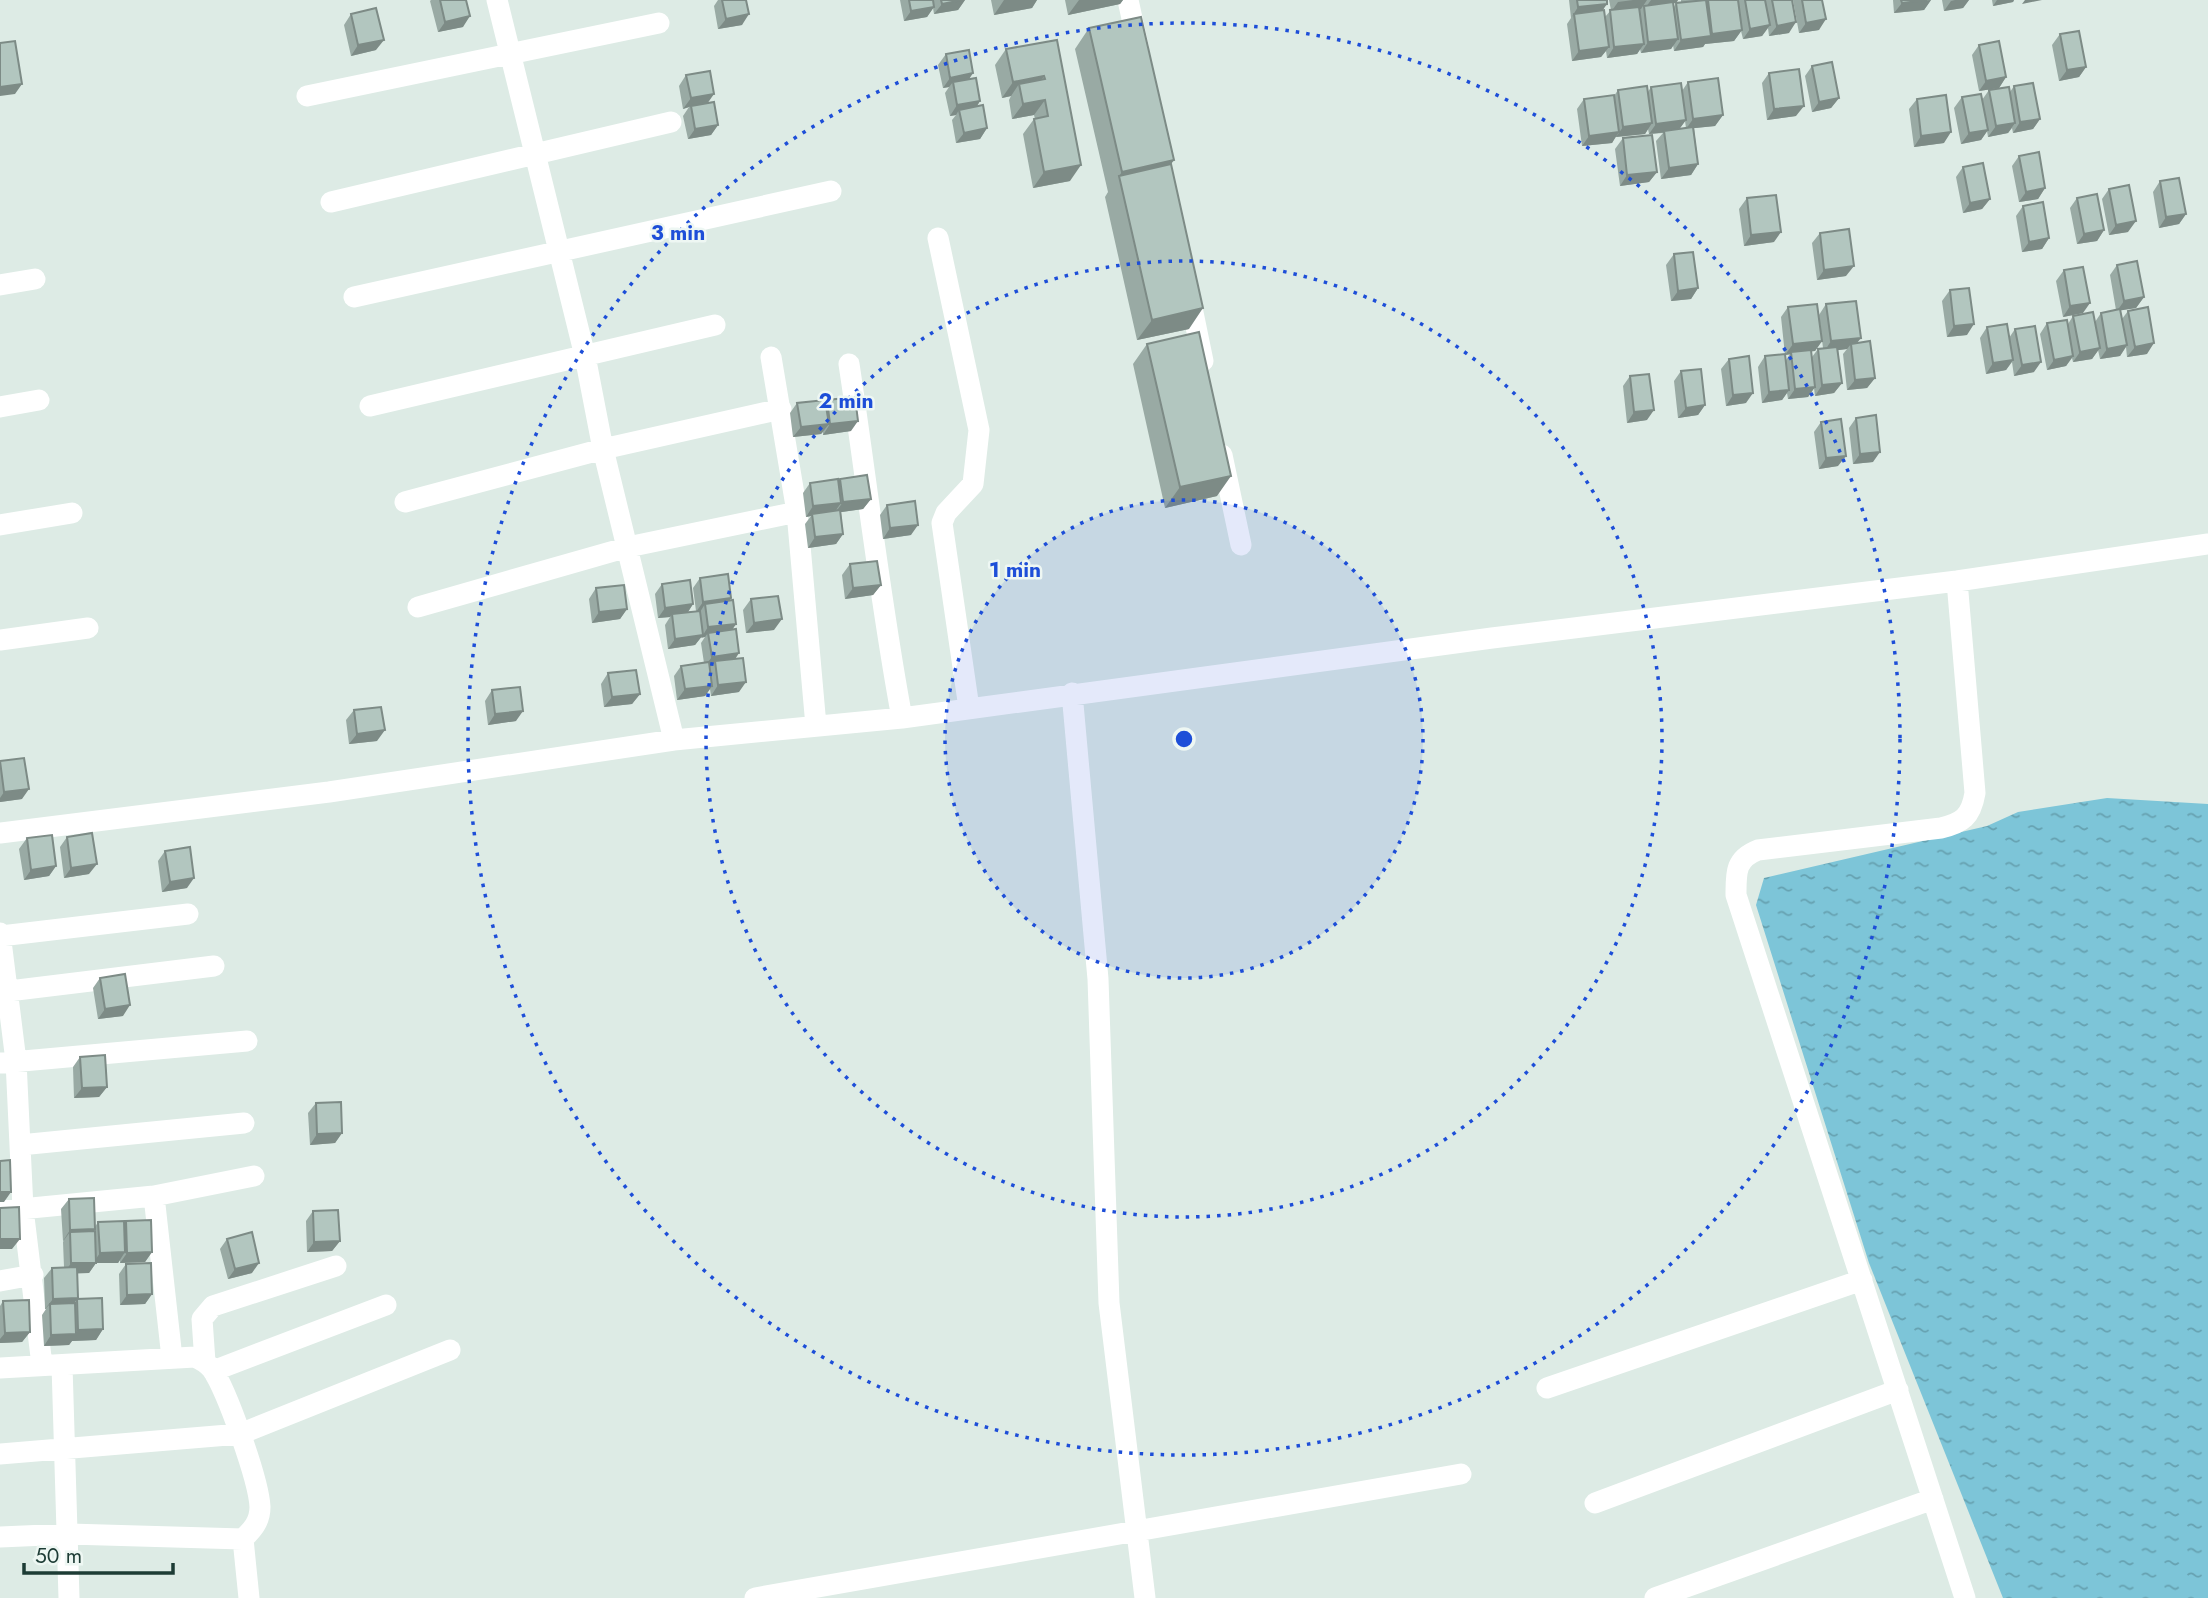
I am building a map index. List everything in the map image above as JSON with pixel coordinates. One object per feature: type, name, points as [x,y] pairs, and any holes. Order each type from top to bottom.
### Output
[{"type":"street","points":[[497,0],[585,356],[603,449],[674,740]]},
{"type":"street","points":[[1128,0],[1143,69]]},
{"type":"street","points":[[307,96],[659,23]]},
{"type":"street","points":[[331,202],[671,122]]},
{"type":"street","points":[[354,297],[831,191]]},
{"type":"street","points":[[938,238],[979,430],[973,484],[946,513],[943,523],[969,708]]},
{"type":"street","points":[[1185,274],[1207,383]]},
{"type":"street","points":[[0,285],[35,279]]},
{"type":"street","points":[[370,406],[715,325]]},
{"type":"street","points":[[771,357],[797,512],[816,726]]},
{"type":"street","points":[[849,365],[871,511],[880,604],[902,718]]},
{"type":"street","points":[[0,407],[39,400]]},
{"type":"street","points":[[405,502],[603,449],[781,409]]},
{"type":"street","points":[[1219,437],[1241,545]]},
{"type":"street","points":[[418,607],[628,547],[797,512]]},
{"type":"street","points":[[0,525],[72,513]]},
{"type":"street","points":[[0,833],[328,792],[674,740],[902,718],[1072,693],[1957,581],[2208,544]]},
{"type":"street","points":[[1957,581],[1975,793],[1972,810],[1961,823],[1941,828],[1758,850],[1745,855],[1736,869],[1737,895],[1965,1598]]},
{"type":"street","points":[[0,640],[88,628]]},
{"type":"street","points":[[1072,693],[1098,979],[1109,1303],[1145,1598]]},
{"type":"street","points":[[69,1598],[65,1450],[52,1365],[33,1275],[13,1137],[0,935],[188,914]]},
{"type":"street","points":[[3,991],[214,966]]},
{"type":"street","points":[[8,1062],[247,1041]]},
{"type":"street","points":[[13,1137],[244,1123]]},
{"type":"street","points":[[0,1211],[154,1196],[254,1176]]},
{"type":"street","points":[[154,1196],[172,1358]]},
{"type":"street","points":[[0,1537],[69,1534],[243,1539],[256,1527],[260,1508],[240,1434],[209,1366],[202,1318],[212,1306],[336,1266]]},
{"type":"street","points":[[0,1281],[33,1275]]},
{"type":"street","points":[[1546,1388],[1862,1280]]},
{"type":"street","points":[[209,1366],[386,1306]]},
{"type":"street","points":[[0,1454],[240,1434],[450,1350]]},
{"type":"street","points":[[0,1368],[195,1357],[209,1366]]},
{"type":"street","points":[[1595,1503],[1898,1390]]},
{"type":"street","points":[[755,1598],[1461,1474]]},
{"type":"street","points":[[1655,1598],[1933,1499]]},
{"type":"street","points":[[243,1539],[249,1598]]},
{"type":"water","points":[[2107,798],[2208,804],[2208,1598],[2003,1598],[1869,1263],[1756,905],[1764,878],[1987,826],[2018,812]]},
{"type":"building","points":[[440,0],[466,0],[470,16],[445,22]]},
{"type":"building","points":[[722,0],[746,0],[749,14],[726,19]]},
{"type":"building","points":[[909,0],[933,0],[934,7],[911,11]]},
{"type":"building","points":[[941,0],[962,0],[942,4]]},
{"type":"building","points":[[1577,0],[1607,0],[1607,4],[1578,7]]},
{"type":"building","points":[[1706,0],[1711,36],[1681,40],[1676,3]]},
{"type":"building","points":[[1708,0],[1738,0],[1742,30],[1712,34]]},
{"type":"building","points":[[1745,0],[1765,0],[1770,25],[1750,29]]},
{"type":"building","points":[[1772,0],[1792,0],[1796,22],[1777,26]]},
{"type":"building","points":[[1802,0],[1822,0],[1826,19],[1806,23]]},
{"type":"building","points":[[1901,0],[1927,0],[1902,3]]},
{"type":"building","points":[[1673,2],[1678,39],[1648,42],[1644,6]]},
{"type":"building","points":[[1639,7],[1644,44],[1614,47],[1610,10]]},
{"type":"building","points":[[376,8],[384,40],[358,45],[351,14]]},
{"type":"building","points":[[1604,10],[1609,47],[1579,51],[1574,14]]},
{"type":"building","points":[[1141,17],[1174,160],[1122,172],[1089,28]]},
{"type":"building","points":[[2079,31],[2086,67],[2067,70],[2060,34]]},
{"type":"building","points":[[1057,40],[1081,165],[1044,172],[1034,119],[1048,116],[1045,100],[1023,104],[1019,84],[1045,79],[1044,76],[1013,82],[1006,49]]},
{"type":"building","points":[[15,41],[22,84],[0,87],[0,43]]},
{"type":"building","points":[[1999,41],[2006,77],[1986,81],[1979,45]]},
{"type":"building","points":[[969,50],[973,73],[950,78],[946,54]]},
{"type":"building","points":[[1832,62],[1839,98],[1819,102],[1812,66]]},
{"type":"building","points":[[1799,69],[1804,106],[1774,109],[1769,73]]},
{"type":"building","points":[[710,71],[714,94],[691,98],[686,75]]},
{"type":"building","points":[[976,78],[980,101],[957,105],[953,82]]},
{"type":"building","points":[[1718,78],[1723,115],[1693,119],[1688,82]]},
{"type":"building","points":[[1681,83],[1686,120],[1656,124],[1651,87]]},
{"type":"building","points":[[2033,83],[2040,119],[2020,122],[2014,86]]},
{"type":"building","points":[[1647,86],[1652,123],[1623,127],[1618,90]]},
{"type":"building","points":[[2009,87],[2015,123],[1996,126],[1989,90]]},
{"type":"building","points":[[1981,94],[1988,130],[1969,133],[1962,97]]},
{"type":"building","points":[[1614,95],[1619,132],[1589,136],[1584,99]]},
{"type":"building","points":[[1946,95],[1951,132],[1921,136],[1917,99]]},
{"type":"building","points":[[714,102],[718,125],[695,129],[691,106]]},
{"type":"building","points":[[983,105],[987,128],[964,133],[959,110]]},
{"type":"building","points":[[1693,127],[1698,164],[1669,168],[1664,131]]},
{"type":"building","points":[[1652,135],[1657,172],[1627,175],[1623,138]]},
{"type":"building","points":[[2039,152],[2045,188],[2026,192],[2019,156]]},
{"type":"building","points":[[1983,163],[1990,199],[1970,203],[1963,167]]},
{"type":"building","points":[[1171,164],[1203,308],[1152,320],[1119,176]]},
{"type":"building","points":[[2179,178],[2186,214],[2166,217],[2160,181]]},
{"type":"building","points":[[2129,185],[2136,221],[2116,225],[2109,189]]},
{"type":"building","points":[[2097,194],[2104,230],[2084,234],[2077,198]]},
{"type":"building","points":[[1776,195],[1781,232],[1751,235],[1747,198]]},
{"type":"building","points":[[2043,202],[2049,238],[2029,242],[2023,206]]},
{"type":"building","points":[[1849,229],[1854,266],[1824,270],[1820,233]]},
{"type":"building","points":[[1693,252],[1698,288],[1678,291],[1674,254]]},
{"type":"building","points":[[2137,261],[2144,297],[2124,301],[2117,265]]},
{"type":"building","points":[[2083,267],[2090,303],[2070,306],[2064,270]]},
{"type":"building","points":[[1969,288],[1974,324],[1954,326],[1950,290]]},
{"type":"building","points":[[1856,301],[1861,338],[1831,341],[1826,304]]},
{"type":"building","points":[[1817,304],[1822,341],[1793,344],[1788,307]]},
{"type":"building","points":[[2148,307],[2154,343],[2135,347],[2128,311]]},
{"type":"building","points":[[2120,309],[2127,345],[2107,349],[2101,313]]},
{"type":"building","points":[[2093,312],[2100,348],[2080,352],[2073,316]]},
{"type":"building","points":[[2067,320],[2073,356],[2054,360],[2047,323]]},
{"type":"building","points":[[2007,324],[2013,360],[1993,363],[1987,327]]},
{"type":"building","points":[[2035,326],[2041,362],[2022,365],[2015,329]]},
{"type":"building","points":[[1199,332],[1231,476],[1180,487],[1147,344]]},
{"type":"building","points":[[1870,341],[1875,378],[1855,380],[1851,344]]},
{"type":"building","points":[[1837,347],[1842,383],[1822,385],[1818,349]]},
{"type":"building","points":[[1811,350],[1815,387],[1795,389],[1791,352]]},
{"type":"building","points":[[1785,354],[1789,390],[1769,392],[1765,356]]},
{"type":"building","points":[[1749,356],[1753,393],[1733,395],[1729,359]]},
{"type":"building","points":[[1701,369],[1705,405],[1686,408],[1681,371]]},
{"type":"building","points":[[1649,374],[1654,410],[1634,412],[1630,376]]},
{"type":"building","points":[[855,397],[858,421],[830,424],[827,400]]},
{"type":"building","points":[[825,400],[829,424],[801,427],[797,403]]},
{"type":"building","points":[[1876,415],[1880,452],[1860,454],[1856,418]]},
{"type":"building","points":[[1841,419],[1846,456],[1826,458],[1821,422]]},
{"type":"building","points":[[867,475],[871,499],[843,502],[840,479]]},
{"type":"building","points":[[838,479],[841,503],[813,506],[810,483]]},
{"type":"building","points":[[915,501],[918,525],[890,528],[887,505]]},
{"type":"building","points":[[840,510],[843,534],[815,537],[812,514]]},
{"type":"building","points":[[877,561],[881,585],[853,588],[850,564]]},
{"type":"building","points":[[728,574],[731,598],[703,602],[700,578]]},
{"type":"building","points":[[690,580],[693,604],[665,608],[662,584]]},
{"type":"building","points":[[624,585],[627,609],[599,612],[596,588]]},
{"type":"building","points":[[778,596],[782,619],[754,623],[751,599]]},
{"type":"building","points":[[733,600],[736,624],[708,627],[705,604]]},
{"type":"building","points":[[700,611],[703,635],[675,639],[672,614]]},
{"type":"building","points":[[736,629],[739,653],[712,657],[708,633]]},
{"type":"building","points":[[743,658],[746,682],[718,685],[715,661]]},
{"type":"building","points":[[709,662],[712,686],[685,689],[681,666]]},
{"type":"building","points":[[636,670],[640,694],[612,697],[608,673]]},
{"type":"building","points":[[520,687],[523,711],[495,714],[492,690]]},
{"type":"building","points":[[381,707],[385,730],[357,734],[354,710]]},
{"type":"building","points":[[24,758],[29,789],[4,792],[0,761]]},
{"type":"building","points":[[92,833],[97,864],[71,868],[67,837]]},
{"type":"building","points":[[52,835],[56,866],[31,870],[27,838]]},
{"type":"building","points":[[190,847],[194,878],[170,882],[165,851]]},
{"type":"building","points":[[125,974],[130,1005],[105,1009],[100,978]]},
{"type":"building","points":[[105,1055],[107,1087],[82,1088],[80,1057]]},
{"type":"building","points":[[341,1102],[342,1133],[317,1134],[316,1103]]},
{"type":"building","points":[[10,1160],[11,1192],[0,1192],[0,1161]]},
{"type":"building","points":[[94,1198],[95,1229],[70,1230],[69,1199]]},
{"type":"building","points":[[19,1207],[20,1239],[0,1239],[0,1208]]},
{"type":"building","points":[[338,1210],[340,1241],[314,1242],[313,1211]]},
{"type":"building","points":[[151,1220],[152,1252],[127,1253],[126,1221]]},
{"type":"building","points":[[124,1221],[125,1252],[100,1253],[98,1222]]},
{"type":"building","points":[[95,1231],[96,1263],[71,1263],[70,1232]]},
{"type":"building","points":[[252,1232],[259,1263],[235,1269],[227,1239]]},
{"type":"building","points":[[151,1263],[152,1294],[127,1295],[126,1264]]},
{"type":"building","points":[[77,1267],[78,1298],[53,1299],[52,1268]]},
{"type":"building","points":[[102,1298],[103,1329],[78,1330],[77,1299]]},
{"type":"building","points":[[29,1300],[30,1332],[5,1333],[3,1301]]},
{"type":"building","points":[[75,1303],[76,1334],[51,1335],[50,1304]]}]
